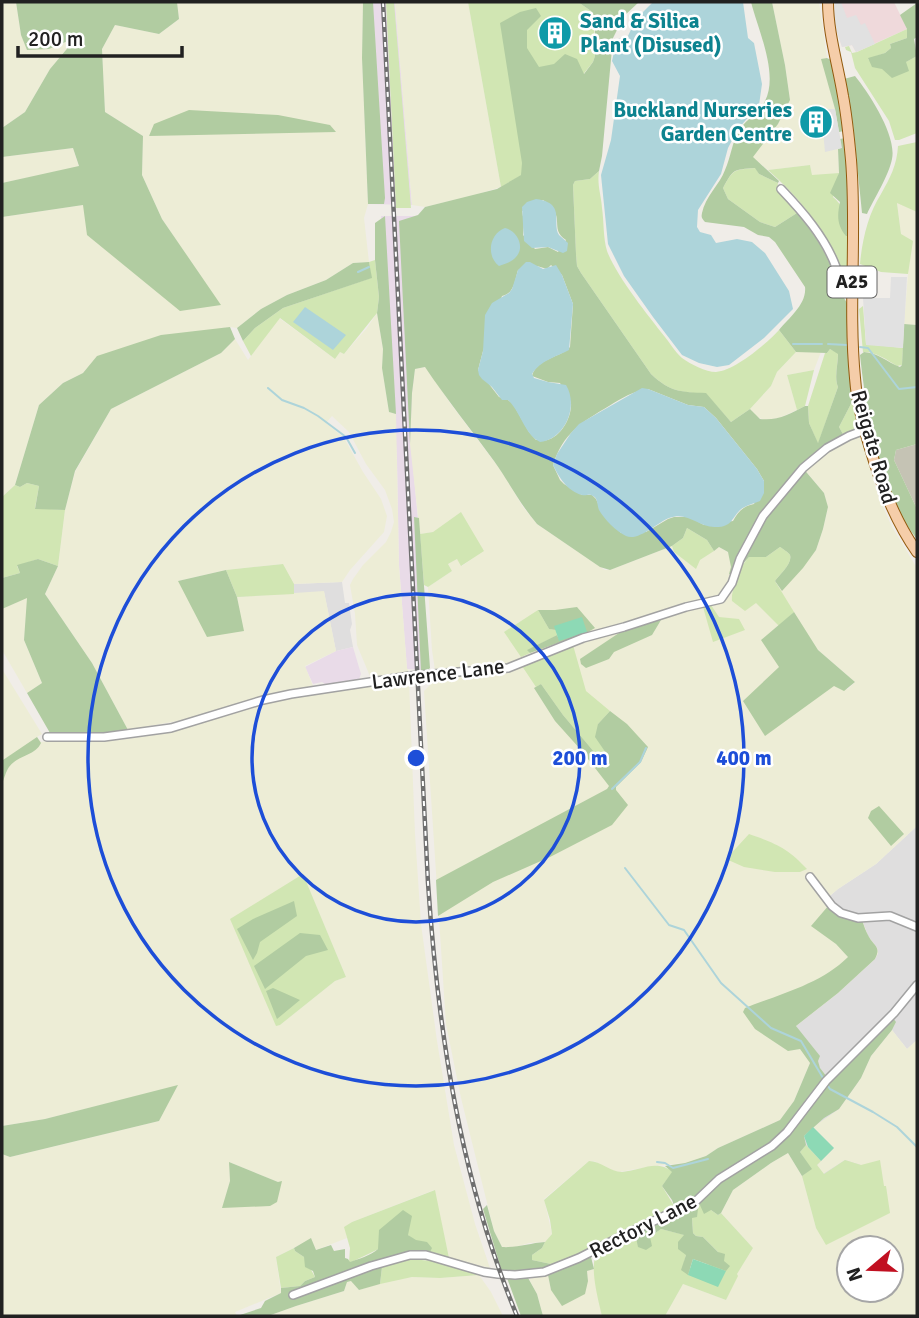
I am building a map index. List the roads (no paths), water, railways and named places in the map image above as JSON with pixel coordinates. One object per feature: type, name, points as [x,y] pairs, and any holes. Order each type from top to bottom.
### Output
[{"type":"main road","name":"Reigate Road","points":[[828,2],[851,161],[854,204],[852,291],[855,381],[874,460],[896,517],[917,552]]},
{"type":"street","points":[[781,189],[807,219],[825,246],[836,267],[841,289],[852,291]]},
{"type":"street","name":"Lawrence Lane","points":[[47,737],[104,737],[171,728],[263,699],[291,694],[410,676],[508,668],[583,638],[721,599],[732,583],[740,559],[764,516],[803,468],[827,448],[865,430]]},
{"type":"street","points":[[810,877],[841,914],[858,918],[890,916],[917,927]]},
{"type":"street","name":"Rectory Lane","points":[[293,1295],[371,1266],[411,1255],[426,1255],[498,1274],[544,1272],[696,1202],[719,1179],[772,1146],[787,1132],[826,1081],[894,1013],[917,985]]},
{"type":"water","points":[[653,2],[743,2],[748,38],[754,43],[762,84],[759,105],[738,129],[728,148],[721,174],[698,210],[697,227],[700,232],[711,235],[716,243],[737,239],[752,242],[765,253],[789,291],[793,309],[764,338],[729,365],[717,367],[682,355],[624,276],[608,244],[601,175],[611,140],[620,76],[612,61],[617,39],[627,38],[636,19]]},
{"type":"water","points":[[536,199],[546,201],[555,209],[557,230],[568,243],[567,251],[563,253],[548,247],[532,248],[524,241],[522,207]]},
{"type":"water","points":[[505,228],[516,235],[520,248],[514,259],[499,266],[492,257],[491,246],[495,235]]},
{"type":"water","points":[[526,262],[543,269],[556,265],[573,304],[569,350],[544,362],[532,374],[534,378],[566,385],[570,393],[570,411],[563,428],[549,440],[540,442],[530,434],[508,400],[502,400],[482,379],[478,370],[483,351],[485,315],[492,303],[509,293],[518,270]]},
{"type":"water","points":[[305,307],[346,335],[333,350],[293,322]]},
{"type":"water","points":[[642,388],[688,405],[704,407],[716,418],[764,481],[764,493],[760,501],[742,508],[725,526],[710,527],[676,516],[631,537],[622,534],[607,521],[599,510],[595,497],[582,495],[568,487],[553,465],[571,433],[579,424]]},
{"type":"waterway","points":[[358,272],[369,267]]},
{"type":"waterway","points":[[793,344],[822,344]]},
{"type":"waterway","points":[[828,344],[847,345]]},
{"type":"waterway","points":[[860,347],[868,348],[899,389],[917,387]]},
{"type":"waterway","points":[[268,388],[282,400],[318,416],[346,437],[355,453]]},
{"type":"waterway","points":[[612,789],[640,762],[646,748]]},
{"type":"waterway","points":[[625,868],[669,925],[684,930],[721,983],[771,1028],[801,1041],[823,1078]]},
{"type":"waterway","points":[[828,1086],[897,1127],[917,1147]]},
{"type":"waterway","points":[[657,1162],[673,1168],[708,1159]]},
{"type":"railway","points":[[383,2],[432,938],[446,1049],[466,1157],[480,1211],[517,1316]]},
{"type":"place","name":"Sand & Silica Plant (Disused)","points":[[555,33]]},
{"type":"place","name":"Buckland Nurseries Garden Centre","points":[[816,122]]}]
